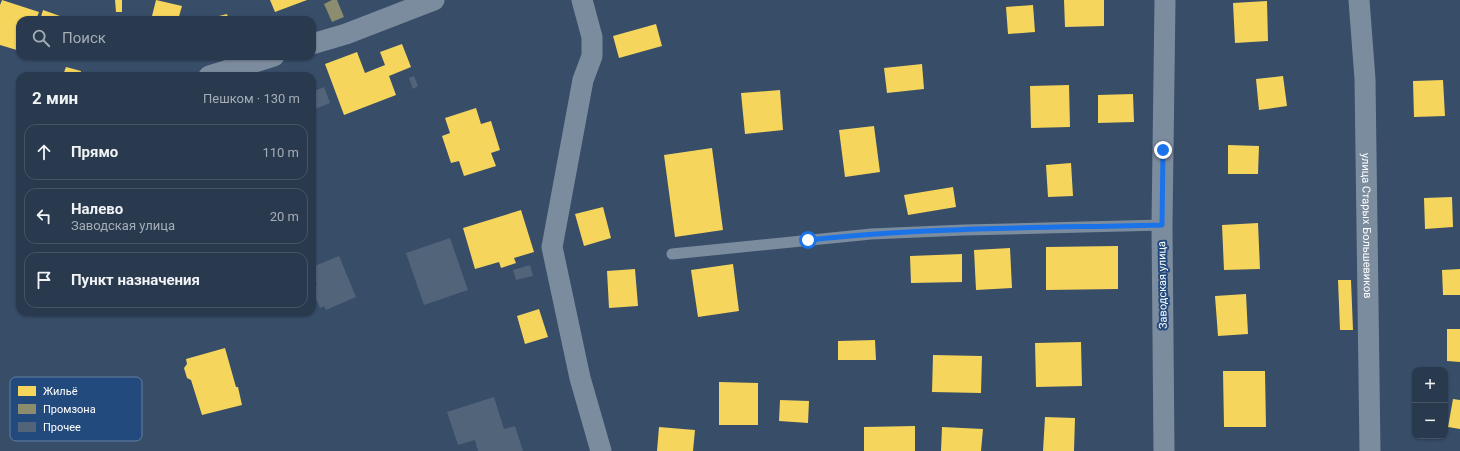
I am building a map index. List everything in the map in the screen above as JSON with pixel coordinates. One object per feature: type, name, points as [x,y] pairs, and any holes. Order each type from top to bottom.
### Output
[{"type":"street","points":[[316,43],[346,34],[434,0]]},
{"type":"street","points":[[582,0],[592,37],[592,56],[583,80],[552,247],[580,378],[601,451]]},
{"type":"street","name":"Заводская улица","points":[[1164,451],[1162,225],[1165,0]]},
{"type":"street","name":"улица Старых Большевиков","points":[[1359,0],[1365,79],[1370,451]]},
{"type":"street","points":[[222,72],[261,60]]},
{"type":"lane","points":[[672,254],[871,234],[1162,225]]},
{"type":"building: Жильё","points":[[2,0],[39,12],[38,16],[16,16],[16,50],[0,45],[0,5]]},
{"type":"building: Жильё","points":[[115,0],[122,0],[122,12],[116,12]]},
{"type":"building: Жильё","points":[[156,0],[182,6],[179,16],[152,16]]},
{"type":"building: Жильё","points":[[270,0],[307,0],[275,12]]},
{"type":"building: Жильё","points":[[1064,0],[1104,0],[1104,26],[1065,27]]},
{"type":"building: Жильё","points":[[1267,1],[1268,41],[1235,43],[1233,3]]},
{"type":"building: Жильё","points":[[1033,5],[1035,32],[1008,34],[1006,7]]},
{"type":"building: Жильё","points":[[43,10],[60,16],[41,16]]},
{"type":"building: Жильё","points":[[656,24],[662,46],[619,58],[613,36]]},
{"type":"building: Жильё","points":[[402,44],[411,67],[389,76],[396,95],[344,115],[325,64],[357,52],[365,73],[385,65],[380,52]]},
{"type":"building: Жильё","points":[[922,64],[924,89],[887,93],[884,68]]},
{"type":"building: Жильё","points":[[66,67],[81,71],[81,72],[64,72]]},
{"type":"building: Жильё","points":[[1283,76],[1287,106],[1259,110],[1256,79]]},
{"type":"building: Жильё","points":[[1443,80],[1445,116],[1414,117],[1413,81]]},
{"type":"building: Жильё","points":[[1069,85],[1070,127],[1031,128],[1030,86]]},
{"type":"building: Жильё","points":[[780,90],[783,130],[745,134],[741,93]]},
{"type":"building: Жильё","points":[[1133,94],[1134,122],[1098,123],[1098,95]]},
{"type":"building: Жильё","points":[[476,108],[481,124],[491,121],[500,150],[491,153],[496,166],[464,176],[459,161],[451,163],[442,136],[450,133],[445,118]]},
{"type":"building: Жильё","points":[[874,126],[880,172],[845,177],[839,130]]},
{"type":"building: Жильё","points":[[1228,145],[1259,146],[1258,174],[1228,174]]},
{"type":"building: Жильё","points":[[712,148],[723,230],[675,237],[664,155]]},
{"type":"building: Жильё","points":[[1071,163],[1073,196],[1048,197],[1046,165]]},
{"type":"building: Жильё","points":[[953,187],[956,207],[908,215],[904,195]]},
{"type":"building: Жильё","points":[[1452,197],[1453,227],[1425,229],[1424,198]]},
{"type":"building: Жильё","points":[[603,207],[611,238],[584,246],[575,214]]},
{"type":"building: Жильё","points":[[521,210],[534,252],[514,258],[516,263],[501,268],[499,262],[475,269],[463,228]]},
{"type":"building: Жильё","points":[[1258,223],[1260,269],[1224,270],[1222,225]]},
{"type":"building: Жильё","points":[[1118,246],[1118,289],[1046,290],[1046,247]]},
{"type":"building: Жильё","points":[[1010,248],[1012,288],[976,290],[974,250]]},
{"type":"building: Жильё","points":[[962,254],[962,282],[911,283],[910,256]]},
{"type":"building: Жильё","points":[[733,264],[739,311],[698,317],[691,270]]},
{"type":"building: Жильё","points":[[635,269],[638,306],[609,308],[607,271]]},
{"type":"building: Жильё","points":[[1460,269],[1460,295],[1443,295],[1442,270]]},
{"type":"building: Жильё","points":[[1338,280],[1351,280],[1353,330],[1340,330]]},
{"type":"building: Жильё","points":[[1246,294],[1248,334],[1218,336],[1215,296]]},
{"type":"building: Жильё","points":[[539,309],[548,337],[525,344],[517,316]]},
{"type":"building: Жильё","points":[[1447,329],[1460,329],[1460,362],[1447,361]]},
{"type":"building: Жильё","points":[[875,340],[876,360],[838,360],[838,341]]},
{"type":"building: Жильё","points":[[1081,342],[1082,386],[1036,387],[1035,343]]},
{"type":"building: Жильё","points":[[225,348],[236,387],[238,387],[242,405],[202,415],[191,380],[187,378],[184,368],[187,364],[186,359]]},
{"type":"building: Жильё","points":[[933,355],[982,356],[981,393],[932,392]]},
{"type":"building: Жильё","points":[[1223,371],[1265,371],[1266,427],[1224,427]]},
{"type":"building: Жильё","points":[[719,382],[758,383],[758,425],[719,425]]},
{"type":"building: Жильё","points":[[1453,399],[1460,400],[1460,429],[1448,427]]},
{"type":"building: Жильё","points":[[780,400],[809,401],[808,423],[779,421]]},
{"type":"building: Жильё","points":[[1045,417],[1075,418],[1074,451],[1043,451]]},
{"type":"building: Жильё","points":[[915,426],[915,451],[864,451],[864,427]]},
{"type":"building: Жильё","points":[[659,427],[695,430],[693,451],[657,451]]},
{"type":"building: Жильё","points":[[942,427],[983,429],[981,451],[941,451]]},
{"type":"building: Промзона","points":[[332,0],[337,0],[344,17],[332,22],[324,4]]},
{"type":"building: Прочее","points":[[414,76],[418,86],[413,89],[409,78]]},
{"type":"building: Прочее","points":[[324,87],[330,103],[316,109],[316,90]]},
{"type":"building: Прочее","points":[[450,238],[468,290],[424,305],[406,253]]},
{"type":"building: Прочее","points":[[339,256],[356,297],[326,310],[324,306],[320,308],[316,299],[316,265]]},
{"type":"building: Прочее","points":[[530,265],[533,276],[516,280],[513,270]]},
{"type":"building: Прочее","points":[[494,397],[504,429],[515,426],[523,451],[478,451],[475,440],[458,445],[447,412]]},
{"type":"route","points":[[808,240],[871,234],[964,230],[1162,225],[1163,150]]}]
